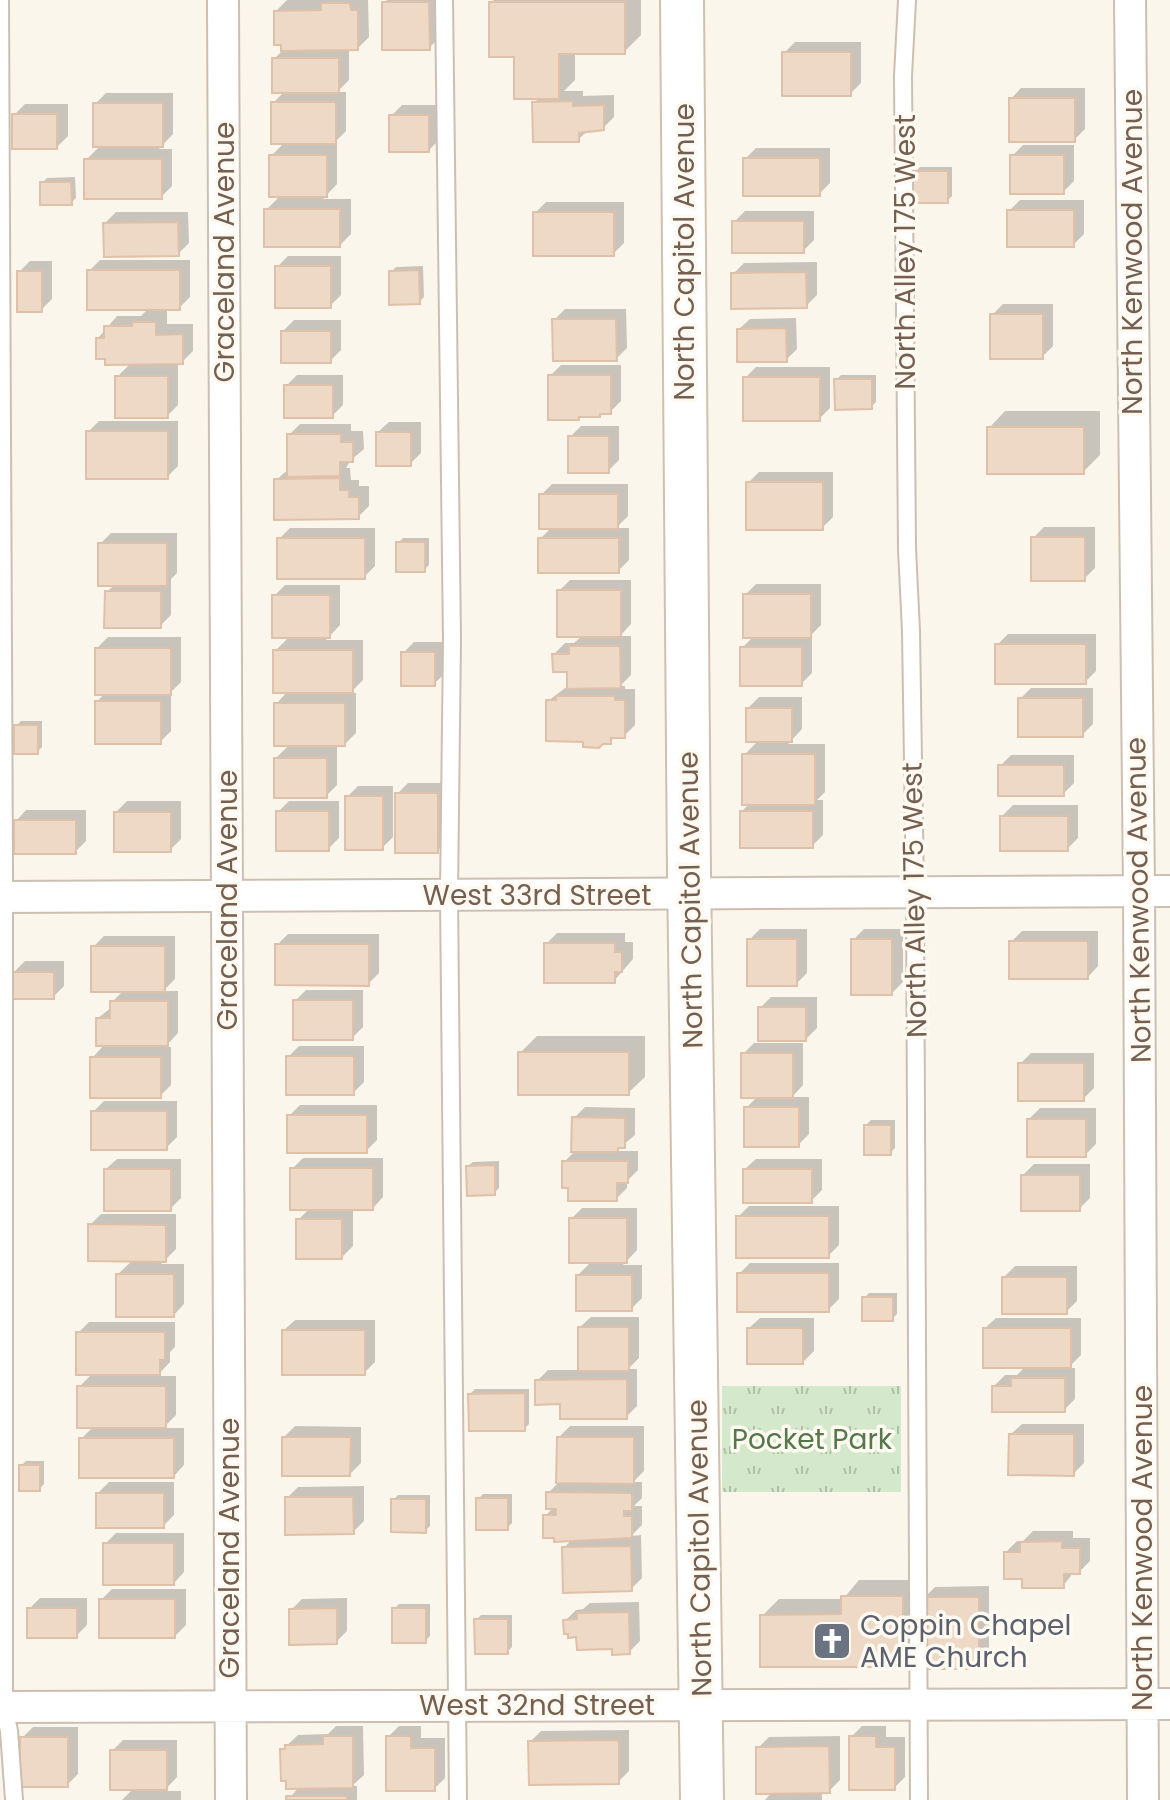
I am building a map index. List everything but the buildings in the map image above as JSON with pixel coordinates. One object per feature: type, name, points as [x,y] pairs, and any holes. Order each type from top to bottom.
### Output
[{"type":"main road","name":"North Capitol Avenue","points":[[682,0],[702,1800]]},
{"type":"street","name":"Graceland Avenue","points":[[223,0],[231,1800]]},
{"type":"street","name":"North Kenwood Avenue","points":[[1130,0],[1139,891],[1156,1704],[1143,1800]]},
{"type":"street","name":"West 33rd Street","points":[[2,897],[1170,891]]},
{"type":"street","name":"West 32nd Street","points":[[2,1707],[1156,1704]]},
{"type":"lane","points":[[0,0],[2,1707],[9,1731],[14,1800]]},
{"type":"lane","points":[[444,0],[452,640],[449,895],[458,1800]]},
{"type":"lane","name":"North Alley 175 West","points":[[907,0],[903,76],[907,518],[915,892],[919,1800]]},
{"type":"green space","name":"Pocket Park","points":[[722,1386],[901,1386],[901,1492],[722,1492]]},
{"type":"place","name":"Coppin Chapel AME Church","points":[[832,1641]]}]
